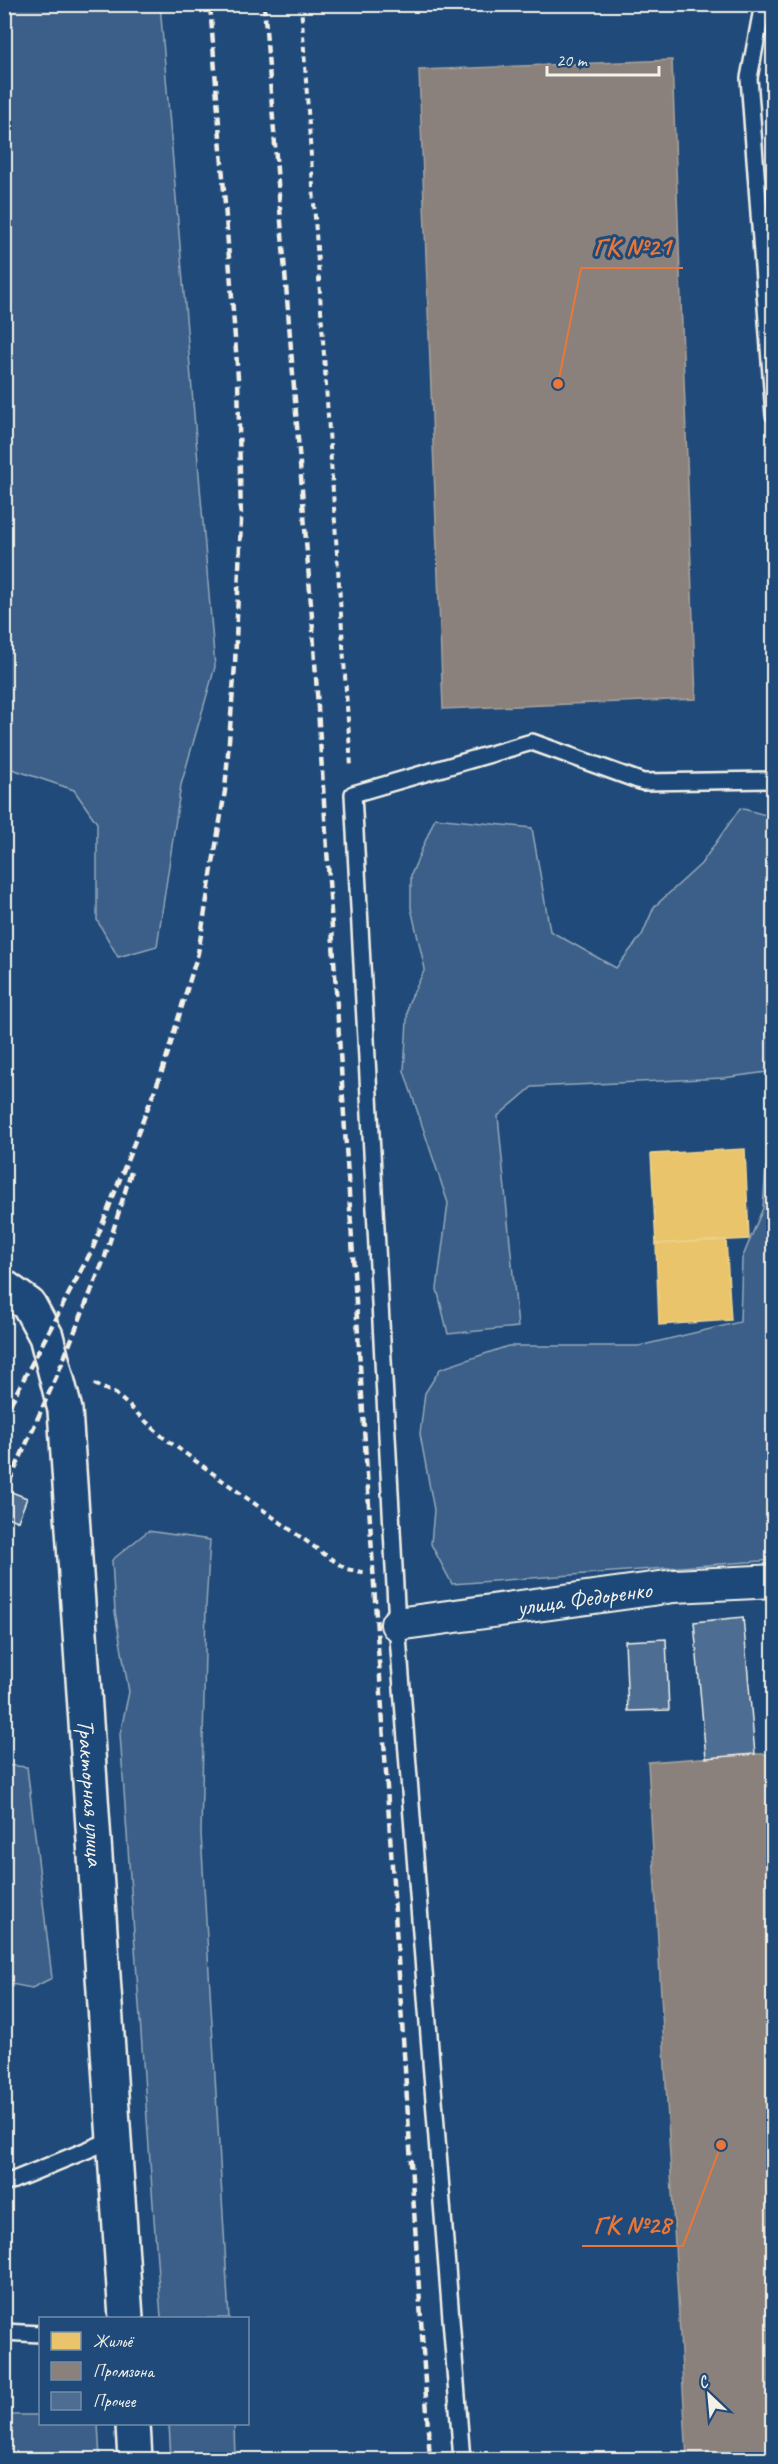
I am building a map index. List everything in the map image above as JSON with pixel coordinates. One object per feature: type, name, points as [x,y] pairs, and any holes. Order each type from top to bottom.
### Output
[{"type":"main road","name":"Тракторная улица","points":[[4,1287],[29,1305],[46,1336],[65,1410],[126,2317]]},
{"type":"main road","points":[[133,2425],[135,2460]]},
{"type":"street","name":"улица Федоренко","points":[[397,1624],[674,1586],[774,1581]]},
{"type":"lane","points":[[763,4],[749,78],[774,415]]},
{"type":"lane","points":[[462,2460],[397,1624],[353,794],[532,742],[643,782],[774,780]]},
{"type":"lane","points":[[4,2184],[114,2139]]},
{"type":"lane","points":[[4,2332],[39,2334]]},
{"type":"path","points":[[301,4],[353,794]]},
{"type":"path","points":[[59,1382],[85,1379],[116,1394],[164,1438],[346,1569],[374,1575],[394,1576]]},
{"type":"shaded area","points":[[5,4],[160,5],[215,667],[181,785],[157,946],[118,957],[97,920],[97,823],[74,790],[9,768],[5,773]]},
{"type":"shaded area","points":[[740,808],[773,817],[774,1059],[767,1072],[723,1078],[532,1087],[498,1116],[518,1327],[448,1334],[437,1289],[448,1203],[404,1071],[408,1004],[425,969],[411,908],[411,875],[435,818],[532,828],[550,931],[616,968],[642,935],[654,907],[701,864]]},
{"type":"shaded area","points":[[773,1166],[773,1560],[452,1584],[431,1544],[434,1510],[420,1434],[425,1393],[440,1369],[508,1346],[639,1346],[740,1322],[742,1259],[763,1208],[766,1167]]},
{"type":"shaded area","points":[[148,1531],[210,1540],[206,1605],[201,1834],[229,2317],[161,2317],[120,1734],[129,1692],[115,1612],[112,1560]]},
{"type":"shaded area","points":[[4,1765],[27,1767],[52,1978],[32,1988],[5,1983]]},
{"type":"shaded area","points":[[5,2415],[39,2415],[39,2425],[98,2425],[100,2459],[5,2459]]},
{"type":"shaded area","points":[[169,2425],[234,2425],[235,2459],[171,2459]]},
{"type":"building: Жильё","points":[[745,1149],[749,1239],[656,1244],[651,1154]]},
{"type":"building: Жильё","points":[[726,1240],[731,1320],[659,1325],[656,1244]]},
{"type":"building: Промзона","points":[[672,60],[696,699],[443,709],[419,70]]},
{"type":"building: Промзона","points":[[769,1754],[774,1830],[774,2460],[687,2460],[648,1762]]},
{"type":"building: Прочее","points":[[9,1491],[27,1498],[18,1521],[4,1516],[4,1503]]},
{"type":"building: Прочее","points":[[743,1617],[755,1754],[706,1758],[694,1622]]},
{"type":"building: Прочее","points":[[666,1639],[669,1710],[628,1711],[625,1641]]},
{"type":"railway","points":[[4,1416],[93,1248],[163,1069],[198,953],[225,791],[235,665],[241,521],[238,378],[210,4]]},
{"type":"railway","points":[[264,4],[313,630],[430,2460]]},
{"type":"railway","points":[[4,1494],[57,1375],[105,1257],[131,1172]]},
{"type":"place","name":"ГК №21","points":[[558,384]]},
{"type":"place","name":"ГК №28","points":[[721,2145]]}]
